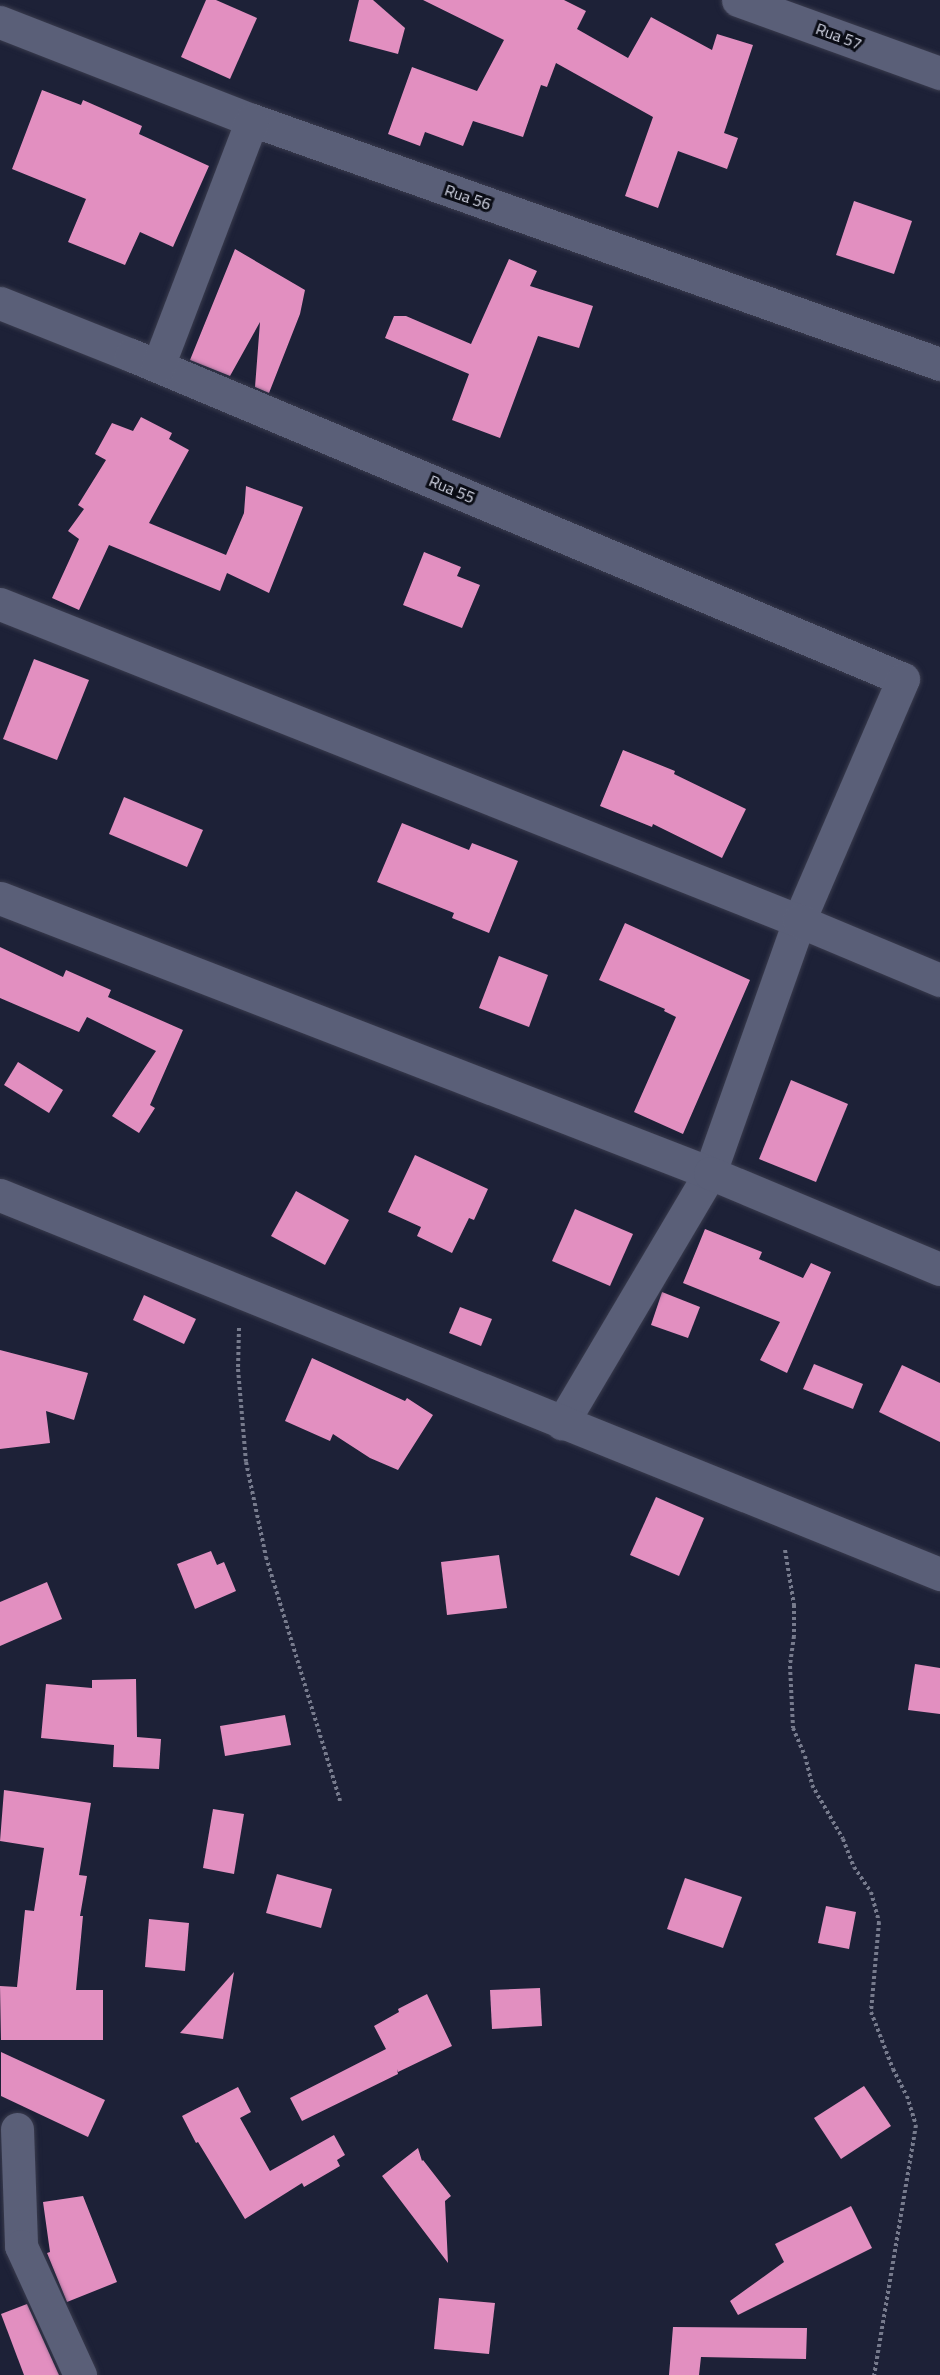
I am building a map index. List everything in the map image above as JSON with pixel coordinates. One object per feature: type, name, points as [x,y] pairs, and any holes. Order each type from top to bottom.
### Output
[{"type":"street","name":"Rua 57","points":[[738,0],[940,73]]},
{"type":"street","name":"Rua 56","points":[[0,22],[252,120],[940,364]]},
{"type":"street","points":[[158,366],[252,120]]},
{"type":"street","name":"Rua 55","points":[[0,303],[158,366],[903,679],[799,921]]},
{"type":"street","points":[[1,607],[799,921],[940,980]]},
{"type":"street","points":[[0,898],[710,1173],[940,1269]]},
{"type":"street","points":[[562,1423],[710,1173],[799,921]]},
{"type":"street","points":[[0,1195],[940,1574]]},
{"type":"street","points":[[17,2129],[21,2246],[80,2375]]},
{"type":"path","points":[[239,1291],[238,1370],[246,1462],[266,1557],[340,1801]]},
{"type":"path","points":[[780,1511],[794,1605],[794,1636],[790,1666],[793,1728],[805,1756],[812,1785],[843,1839],[854,1867],[871,1892],[879,1922],[871,2012],[892,2069],[907,2096],[916,2125],[874,2375]]},
{"type":"building","points":[[206,0],[216,0],[257,18],[230,79],[181,57]]},
{"type":"building","points":[[359,0],[373,0],[405,28],[398,54],[349,41]]},
{"type":"building","points":[[423,0],[564,0],[586,11],[577,29],[628,58],[651,17],[712,50],[717,34],[753,45],[724,133],[738,138],[727,169],[678,151],[658,208],[625,196],[653,117],[556,63],[547,87],[541,85],[523,137],[473,121],[463,146],[425,132],[420,146],[388,134],[412,67],[477,91],[504,40]]},
{"type":"building","points":[[42,90],[81,105],[83,100],[142,126],[139,134],[209,166],[173,247],[140,232],[125,265],[68,242],[86,199],[12,169]]},
{"type":"building","points":[[854,201],[912,221],[894,274],[836,255]]},
{"type":"building","points":[[235,249],[305,290],[300,314],[269,393],[255,387],[260,322],[230,376],[190,360]]},
{"type":"building","points":[[509,259],[537,271],[530,286],[593,306],[579,348],[538,336],[500,438],[452,420],[469,374],[385,338],[394,316],[406,316],[471,344]]},
{"type":"building","points":[[141,417],[172,433],[169,439],[189,450],[149,523],[226,555],[244,513],[246,486],[303,507],[269,593],[227,573],[220,591],[109,545],[79,610],[52,598],[79,539],[68,531],[84,509],[78,505],[106,460],[95,454],[112,423],[133,431]]},
{"type":"building","points":[[424,552],[461,567],[457,576],[480,585],[462,628],[403,605]]},
{"type":"building","points":[[34,659],[89,680],[57,760],[3,739]]},
{"type":"building","points":[[623,750],[675,771],[674,774],[746,809],[722,858],[653,824],[652,827],[600,806]]},
{"type":"building","points":[[124,797],[203,830],[187,867],[109,834]]},
{"type":"building","points":[[402,823],[469,850],[472,843],[518,861],[489,933],[452,918],[454,913],[377,882]]},
{"type":"building","points":[[625,923],[750,980],[683,1134],[634,1112],[676,1017],[664,1011],[665,1009],[599,980]]},
{"type":"building","points":[[0,947],[63,977],[66,970],[111,990],[108,997],[183,1030],[150,1105],[155,1108],[139,1133],[112,1116],[156,1051],[87,1017],[79,1032],[0,998]]},
{"type":"building","points":[[499,956],[548,975],[529,1027],[479,1008]]},
{"type":"building","points":[[18,1062],[63,1090],[49,1113],[4,1085]]},
{"type":"building","points":[[791,1080],[848,1104],[816,1182],[759,1159]]},
{"type":"building","points":[[415,1155],[488,1189],[474,1220],[469,1218],[452,1253],[417,1236],[421,1227],[388,1212]]},
{"type":"building","points":[[296,1191],[349,1220],[325,1265],[271,1236]]},
{"type":"building","points":[[575,1209],[633,1234],[610,1286],[552,1261]]},
{"type":"building","points":[[705,1229],[762,1252],[759,1259],[803,1278],[811,1263],[831,1272],[787,1373],[760,1360],[780,1322],[683,1283]]},
{"type":"building","points":[[662,1292],[700,1307],[688,1338],[651,1325]]},
{"type":"building","points":[[144,1295],[196,1319],[184,1344],[133,1320]]},
{"type":"building","points":[[460,1307],[492,1319],[481,1346],[449,1333]]},
{"type":"building","points":[[0,1350],[88,1373],[74,1420],[46,1411],[50,1443],[0,1449]]},
{"type":"building","points":[[312,1358],[405,1401],[407,1398],[433,1415],[398,1470],[370,1458],[333,1434],[330,1441],[285,1421]]},
{"type":"building","points":[[814,1364],[863,1384],[853,1409],[803,1389]]},
{"type":"building","points":[[902,1365],[940,1383],[940,1442],[879,1412]]},
{"type":"building","points":[[656,1497],[704,1518],[679,1576],[630,1555]]},
{"type":"building","points":[[211,1551],[217,1565],[224,1562],[236,1591],[195,1609],[177,1564]]},
{"type":"building","points":[[499,1555],[507,1608],[447,1615],[441,1562]]},
{"type":"building","points":[[47,1582],[62,1619],[0,1646],[0,1602]]},
{"type":"building","points":[[915,1664],[940,1668],[940,1714],[908,1710]]},
{"type":"building","points":[[136,1679],[137,1737],[161,1739],[159,1769],[113,1767],[114,1745],[41,1738],[46,1684],[92,1688],[92,1680]]},
{"type":"building","points":[[285,1715],[291,1745],[225,1756],[220,1726]]},
{"type":"building","points":[[4,1790],[91,1803],[79,1875],[87,1876],[80,1916],[83,1916],[76,1990],[103,1990],[103,2040],[1,2040],[0,1986],[17,1987],[25,1910],[34,1911],[44,1848],[0,1841]]},
{"type":"building","points":[[213,1809],[244,1814],[234,1874],[203,1868]]},
{"type":"building","points":[[277,1874],[332,1889],[321,1928],[266,1913]]},
{"type":"building","points":[[685,1878],[742,1897],[723,1948],[667,1929]]},
{"type":"building","points":[[826,1906],[856,1912],[849,1949],[818,1943]]},
{"type":"building","points":[[149,1919],[189,1923],[185,1971],[145,1967]]},
{"type":"building","points":[[234,1972],[223,2039],[180,2033]]},
{"type":"building","points":[[540,1988],[542,2026],[492,2029],[490,1990]]},
{"type":"building","points":[[427,1994],[452,2046],[398,2072],[397,2069],[398,2074],[302,2121],[290,2098],[386,2049],[374,2026],[399,2012],[398,2009]]},
{"type":"building","points":[[1,2052],[105,2100],[88,2137],[1,2096]]},
{"type":"building","points":[[864,2086],[891,2126],[841,2159],[814,2118]]},
{"type":"building","points":[[238,2087],[251,2112],[240,2118],[270,2171],[334,2135],[345,2155],[337,2160],[340,2166],[304,2187],[302,2183],[245,2219],[198,2142],[196,2143],[182,2116]]},
{"type":"building","points":[[418,2148],[422,2161],[451,2196],[445,2201],[448,2263],[382,2176]]},
{"type":"building","points":[[83,2196],[117,2282],[67,2302],[47,2253],[50,2252],[43,2202]]},
{"type":"building","points":[[851,2206],[872,2248],[738,2315],[730,2301],[784,2262],[775,2244]]},
{"type":"building","points":[[439,2298],[495,2303],[489,2354],[434,2349]]},
{"type":"building","points":[[27,2304],[59,2375],[24,2375],[1,2314]]},
{"type":"building","points":[[673,2327],[807,2328],[806,2359],[701,2357],[699,2375],[669,2375]]}]
